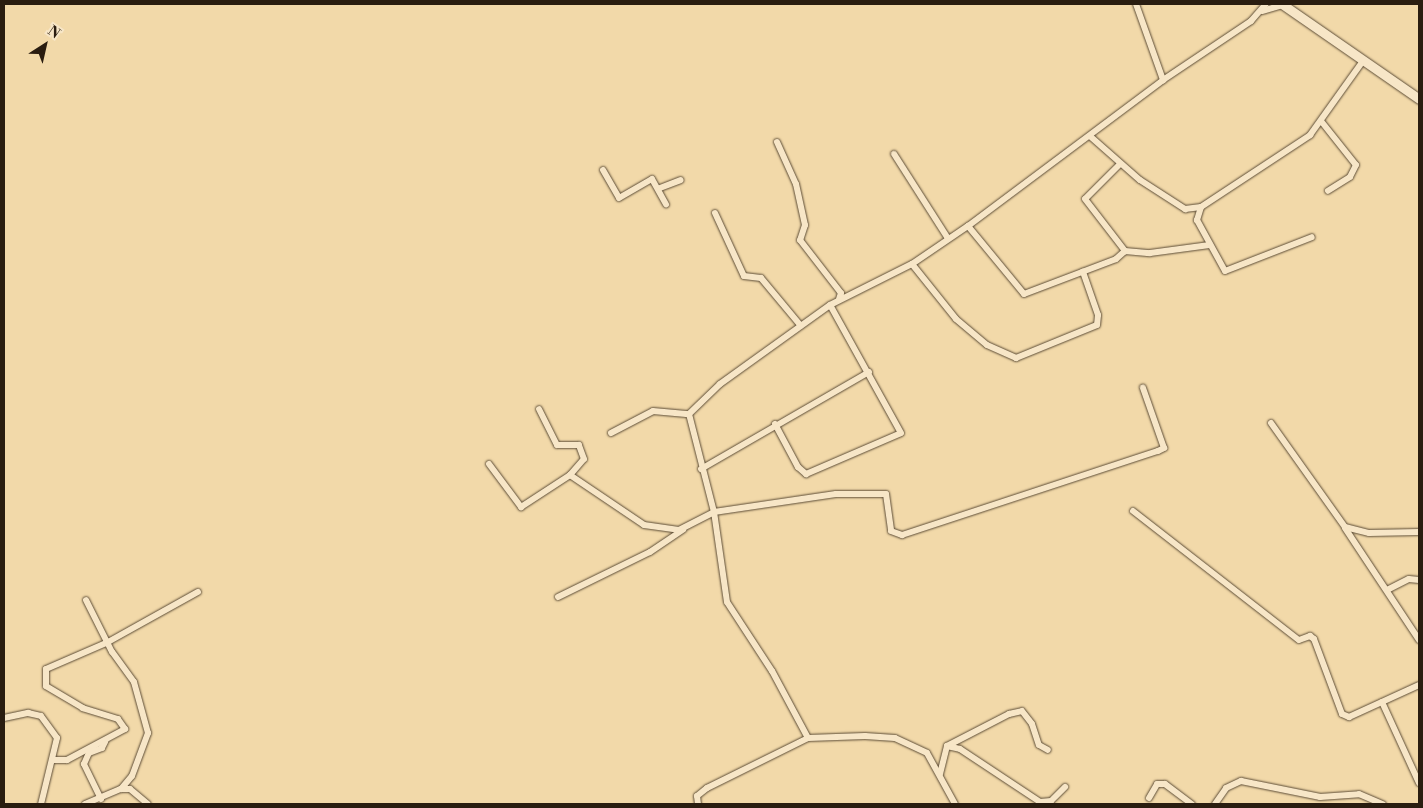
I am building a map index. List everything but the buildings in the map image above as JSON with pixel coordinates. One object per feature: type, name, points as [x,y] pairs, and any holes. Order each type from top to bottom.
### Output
[{"type":"street","points":[[1136,4],[1163,80]]},
{"type":"street","points":[[1261,12],[1266,4]]},
{"type":"street","points":[[611,433],[653,411],[689,414],[720,384],[839,299],[912,264],[947,237],[968,226],[1091,137],[1163,80],[1261,12],[1283,5],[1419,99]]},
{"type":"street","points":[[1091,137],[1120,164],[1185,209],[1201,207],[1297,144],[1321,121],[1363,61]]},
{"type":"street","points":[[1321,121],[1356,165],[1350,177],[1328,191]]},
{"type":"street","points":[[777,142],[796,184],[805,225],[800,240],[841,292],[839,299]]},
{"type":"street","points":[[894,154],[947,237]]},
{"type":"street","points":[[1120,164],[1084,199],[1125,251]]},
{"type":"street","points":[[603,170],[619,198],[652,179],[660,188],[666,204]]},
{"type":"street","points":[[660,188],[681,180]]},
{"type":"street","points":[[1201,207],[1197,220],[1221,268],[1230,272],[1312,237]]},
{"type":"street","points":[[715,213],[744,276],[761,278],[801,326]]},
{"type":"street","points":[[968,226],[1018,292],[1036,291],[1083,272],[1125,251],[1150,253],[1209,245]]},
{"type":"street","points":[[912,264],[956,319],[987,345],[1016,358],[1097,325],[1098,315],[1083,272]]},
{"type":"street","points":[[775,424],[798,467],[806,474],[898,435],[901,428],[830,306]]},
{"type":"street","points":[[701,468],[869,372]]},
{"type":"street","points":[[558,597],[650,552],[714,512],[836,494],[886,494],[891,531],[902,535],[1158,451],[1164,448],[1142,388]]},
{"type":"street","points":[[489,464],[518,507],[570,475],[586,454],[573,442],[557,445],[539,408]]},
{"type":"street","points":[[689,414],[701,468],[714,512],[727,602],[772,671],[808,738]]},
{"type":"street","points":[[1271,423],[1389,589],[1419,640]]},
{"type":"street","points":[[570,475],[644,525],[683,530]]},
{"type":"street","points":[[1133,511],[1299,640],[1310,636],[1314,639],[1342,714],[1349,717],[1419,685]]},
{"type":"street","points":[[1345,527],[1368,533],[1419,532]]},
{"type":"street","points":[[1389,589],[1409,579],[1419,580]]},
{"type":"street","points":[[54,760],[67,760],[94,742],[105,742],[119,736],[124,724],[82,708],[46,686],[46,669],[108,642],[198,592]]},
{"type":"street","points":[[85,804],[101,799],[121,789],[132,776],[148,733],[134,682],[108,642],[86,600]]},
{"type":"street","points":[[1382,702],[1419,783]]},
{"type":"street","points":[[939,780],[947,746],[986,722],[1022,711],[1032,724],[1039,745],[1048,750]]},
{"type":"street","points":[[4,718],[28,713],[49,722],[57,738],[54,760],[40,804]]},
{"type":"street","points":[[698,804],[697,796],[707,788],[808,738],[895,738],[927,753],[939,780],[955,804]]},
{"type":"street","points":[[101,799],[84,764],[89,754],[102,748],[105,742]]},
{"type":"street","points":[[947,746],[960,749],[1040,802],[1051,801],[1065,787]]},
{"type":"street","points":[[1215,804],[1226,788],[1241,781],[1320,797],[1359,794],[1383,804]]},
{"type":"street","points":[[1149,798],[1157,784],[1165,784],[1192,804]]},
{"type":"street","points":[[121,789],[130,790],[148,804]]}]
